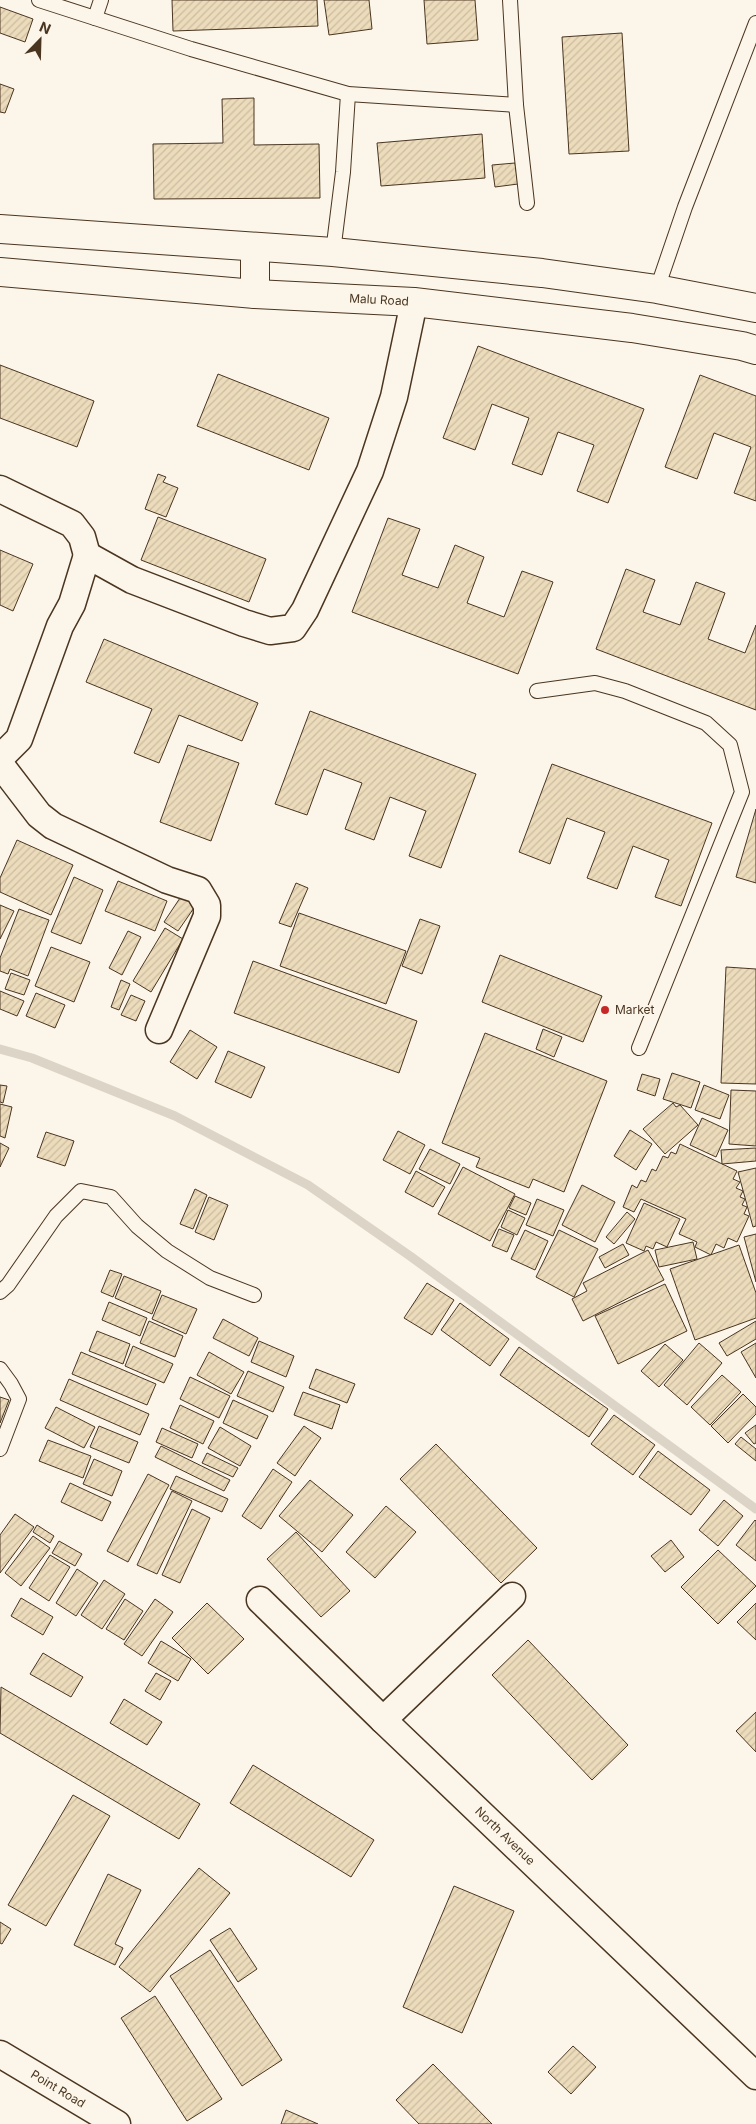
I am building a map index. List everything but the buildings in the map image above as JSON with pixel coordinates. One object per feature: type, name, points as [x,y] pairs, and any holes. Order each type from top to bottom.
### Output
[{"type":"main road","points":[[0,229],[333,252],[542,273],[657,289],[756,308]]},
{"type":"main road","points":[[255,247],[255,294]]},
{"type":"main road","name":"Malu Road","points":[[0,272],[255,294],[414,302],[632,328],[756,350]]},
{"type":"street","points":[[87,555],[132,580],[244,623],[270,631],[293,628],[305,610],[370,471],[394,398],[414,302]]},
{"type":"street","points":[[0,489],[72,524],[82,536],[87,555],[72,604],[60,626],[19,739],[0,758]]},
{"type":"street","points":[[0,764],[40,815],[53,826],[167,880],[198,890],[207,905],[207,916],[159,1030]]},
{"type":"street","points":[[383,1720],[512,1596]]},
{"type":"street","name":"North Avenue","points":[[260,1600],[756,2076]]},
{"type":"street","name":"Point Road","points":[[0,2054],[117,2124]]},
{"type":"lane","points":[[39,0],[191,49],[348,94],[516,105]]},
{"type":"lane","points":[[95,18],[101,0]]},
{"type":"lane","points":[[510,0],[516,105],[527,203]]},
{"type":"lane","points":[[657,289],[685,206],[756,22]]},
{"type":"lane","points":[[333,252],[343,172],[348,94]]},
{"type":"lane","points":[[537,691],[595,683],[625,691],[706,723],[730,745],[742,792],[639,1048]]},
{"type":"lane","points":[[0,1292],[8,1285],[56,1216],[81,1191],[111,1197],[137,1226],[167,1251],[210,1278],[254,1295]]},
{"type":"lane","points":[[0,1369],[19,1399],[0,1449]]},
{"type":"waterway","points":[[0,1049],[32,1058],[175,1116],[308,1185],[410,1256],[756,1509]]},
{"type":"place","name":"Market","points":[[605,1010]]}]
